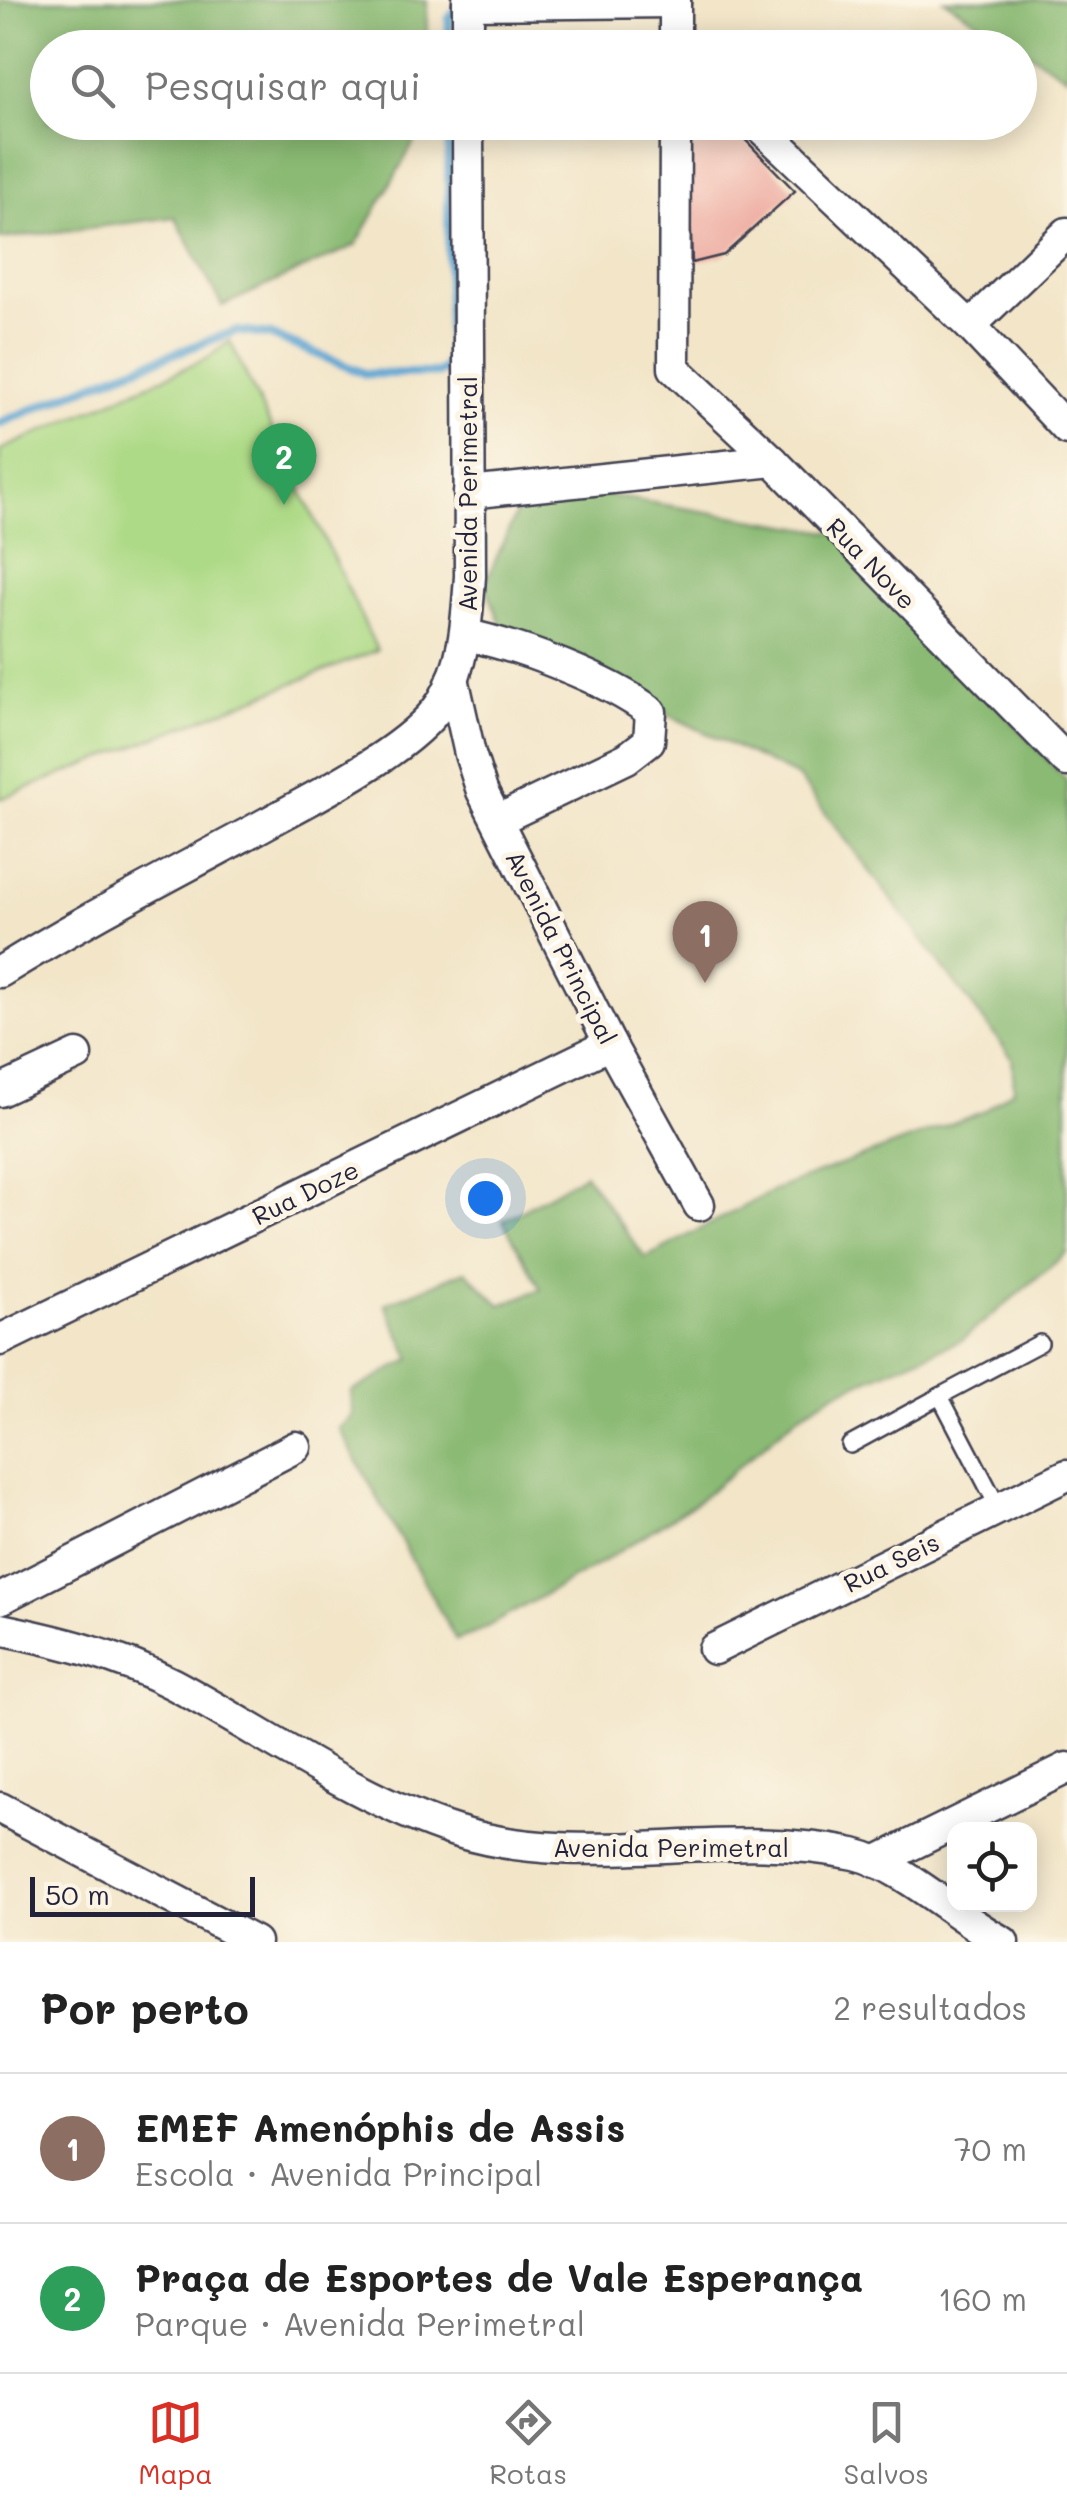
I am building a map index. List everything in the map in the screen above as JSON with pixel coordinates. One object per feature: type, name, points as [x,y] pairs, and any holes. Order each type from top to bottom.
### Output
[{"type":"street","points":[[468,30],[468,2],[675,1],[676,30]]},
{"type":"street","name":"Avenida Perimetral","points":[[0,972],[352,776],[423,724],[441,704],[454,678],[466,635],[470,576],[468,140]]},
{"type":"street","name":"Rua Nove","points":[[675,140],[674,368],[773,461],[1067,761]]},
{"type":"street","points":[[774,140],[970,326],[1067,429]]},
{"type":"street","points":[[970,326],[1067,234]]},
{"type":"street","points":[[468,493],[773,461]]},
{"type":"street","points":[[466,635],[589,676],[651,712],[650,741],[627,758],[498,820]]},
{"type":"street","name":"Avenida Principal","points":[[454,678],[482,791],[610,1044],[700,1205]]},
{"type":"street","name":"Rua Doze","points":[[0,1340],[610,1044]]},
{"type":"street","points":[[0,1090],[76,1056]]},
{"type":"street","points":[[0,1599],[296,1448]]},
{"type":"street","name":"Rua Seis","points":[[714,1649],[1067,1475]]},
{"type":"street","name":"Avenida Perimetral","points":[[0,1629],[87,1651],[170,1683],[381,1800],[454,1830],[490,1840],[585,1850],[767,1844],[857,1855],[910,1881],[972,1926],[1003,1942]]},
{"type":"street","points":[[876,1862],[1067,1768]]},
{"type":"street","points":[[0,1808],[255,1942]]},
{"type":"lane","points":[[850,1445],[1040,1343]]},
{"type":"lane","points":[[940,1396],[999,1509]]},
{"type":"green space","points":[[0,0],[427,0],[427,30],[30,30],[30,140],[415,140],[356,245],[222,306],[175,217],[0,239]]},
{"type":"green space","points":[[944,0],[1067,0],[1067,77],[1037,58],[1037,30],[992,30]]},
{"type":"green space","points":[[230,341],[377,650],[0,799],[0,450],[206,359]]},
{"type":"green space","points":[[557,487],[835,533],[1067,782],[1067,1253],[962,1340],[837,1392],[799,1415],[698,1501],[601,1563],[476,1633],[456,1640],[339,1428],[353,1416],[351,1392],[411,1359],[385,1304],[465,1271],[501,1305],[541,1289],[503,1221],[585,1174],[645,1258],[779,1188],[985,1111],[1014,1089],[1012,1058],[798,777],[506,637],[485,584],[519,506]]},
{"type":"building","points":[[688,140],[745,140],[795,191],[724,255],[692,263]]},
{"type":"waterway","points":[[449,30],[449,19],[460,5]]},
{"type":"waterway","points":[[0,423],[236,331],[270,335],[366,374],[437,373],[444,369],[449,358],[449,140]]},
{"type":"place","name":"Praça de Esportes de Vale Esperança","points":[[284,505]]},
{"type":"place","name":"EMEF Amenóphis de Assis","points":[[705,983]]}]
